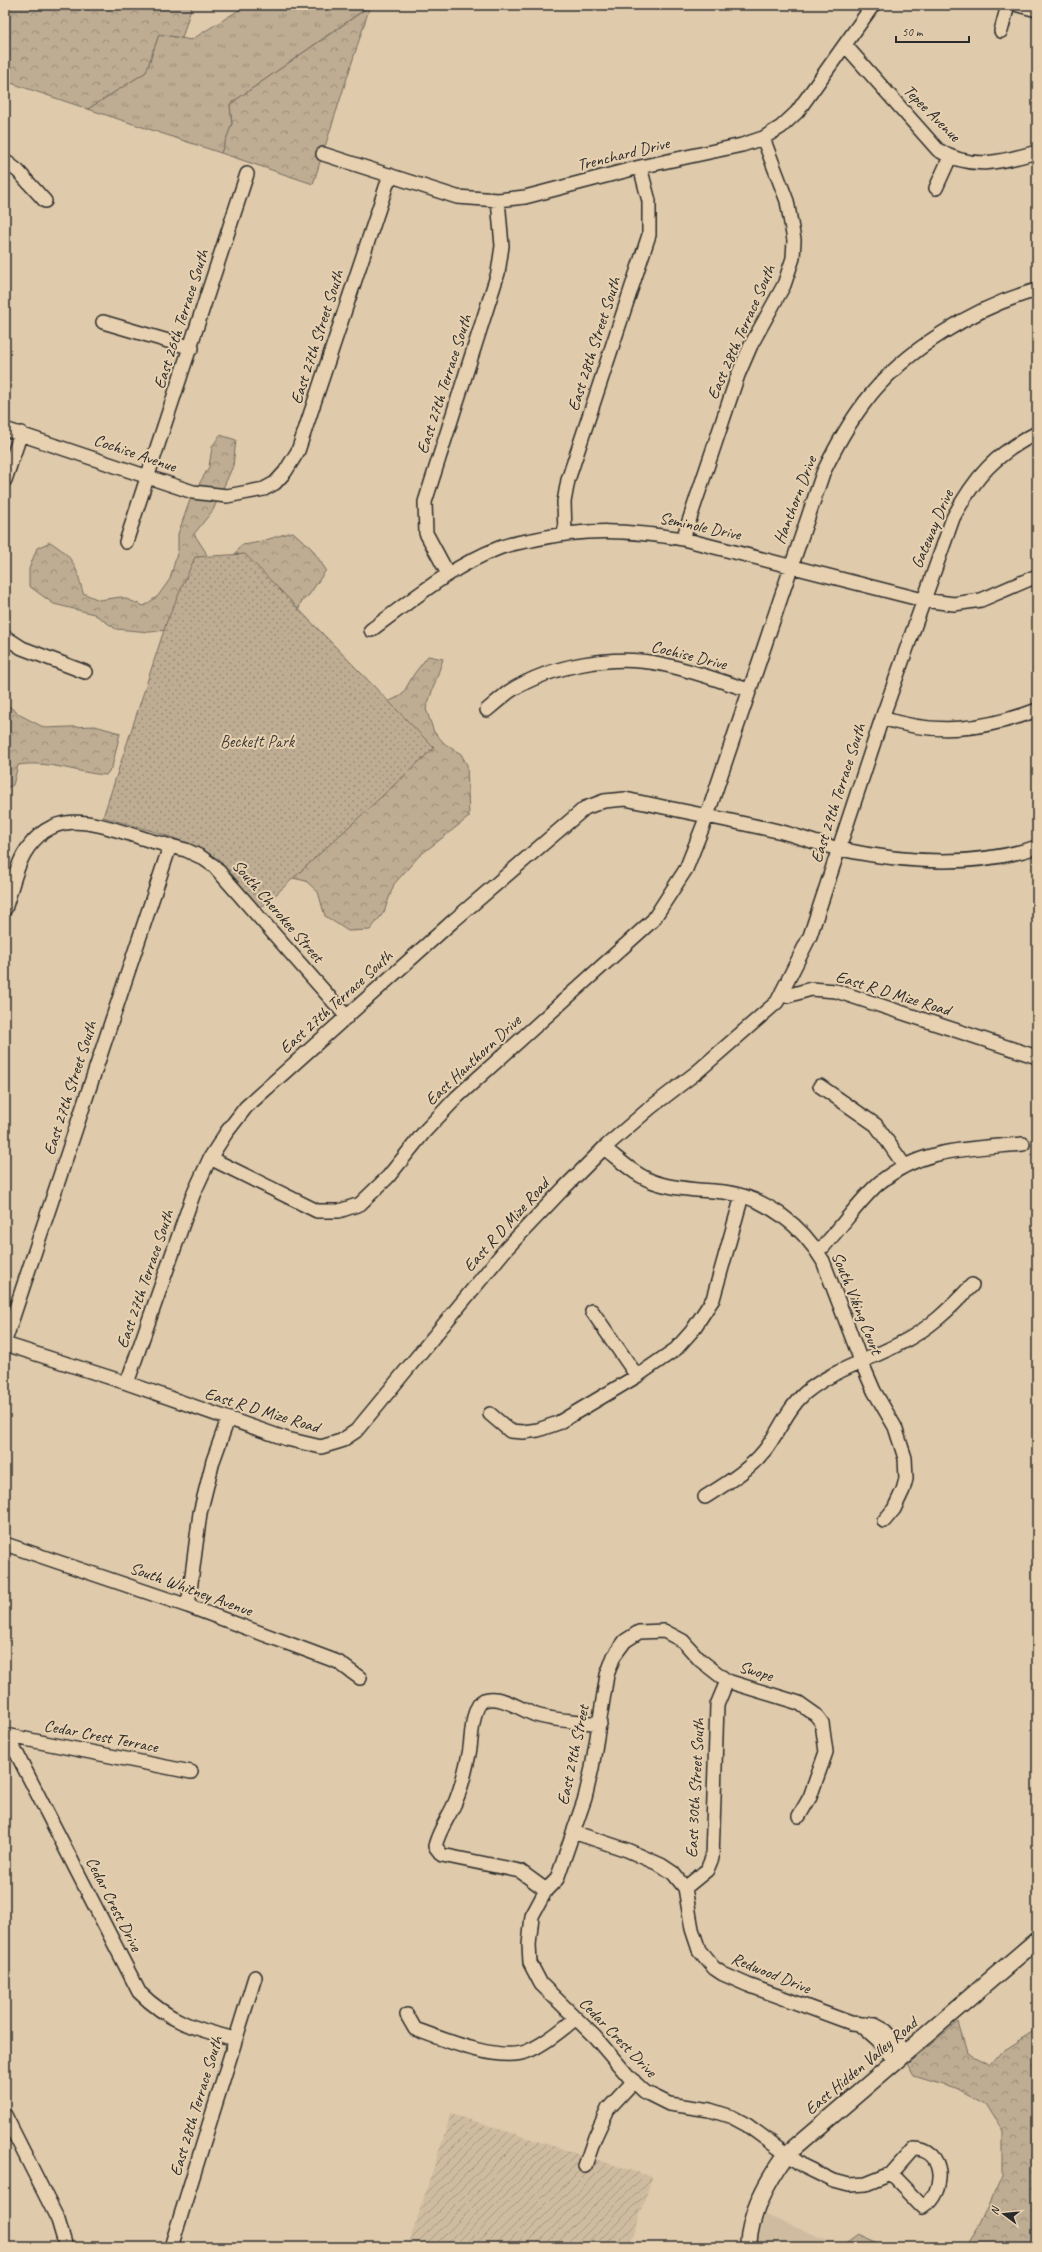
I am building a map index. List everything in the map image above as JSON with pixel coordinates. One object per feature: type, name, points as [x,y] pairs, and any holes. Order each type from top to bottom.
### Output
[{"type":"main road","name":"East Hidden Valley Road","points":[[748,2247],[749,2235],[756,2206],[768,2181],[786,2155],[1037,1940]]},
{"type":"street","name":"Trenchard Drive","points":[[323,154],[457,197],[498,200],[526,197],[640,167],[742,145],[763,138],[781,127],[797,112],[873,5]]},
{"type":"street","points":[[1001,31],[1008,5]]},
{"type":"street","points":[[1018,5],[1037,10]]},
{"type":"street","name":"Tepee Avenue","points":[[845,46],[938,150],[950,157],[962,161],[980,163],[1006,160],[1037,152]]},
{"type":"street","name":"East 28th Terrace South","points":[[682,539],[738,375],[751,345],[784,286],[793,258],[794,240],[787,201],[763,138]]},
{"type":"street","points":[[936,188],[950,157]]},
{"type":"street","points":[[5,161],[18,171],[46,201]]},
{"type":"street","name":"East 28th Street South","points":[[565,533],[564,502],[568,480],[648,235],[649,202],[640,167]]},
{"type":"street","name":"East 26th Terrace South","points":[[126,542],[192,348],[247,174]]},
{"type":"street","name":"East 27th Street South","points":[[255,492],[274,483],[286,472],[298,450],[390,175]]},
{"type":"street","name":"East 27th Terrace South","points":[[448,574],[426,533],[425,502],[498,273],[502,246],[498,200]]},
{"type":"street","name":"Hanthorn Drive","points":[[707,816],[790,565],[823,473],[840,438],[865,401],[921,348],[953,326],[988,308],[1037,290]]},
{"type":"street","points":[[103,322],[192,348]]},
{"type":"street","name":"Cochise Avenue","points":[[5,428],[148,475],[193,492],[227,496],[255,492]]},
{"type":"street","points":[[5,480],[21,433]]},
{"type":"street","name":"Gateway Drive","points":[[923,600],[953,518],[968,491],[996,458],[1014,445],[1037,433]]},
{"type":"street","name":"Seminole Drive","points":[[371,630],[448,574],[500,547],[565,533],[610,530],[647,533],[682,539],[790,565],[923,600],[954,604],[981,600],[1037,576]]},
{"type":"street","name":"East 29th Terrace South","points":[[781,996],[810,936],[882,718],[923,600]]},
{"type":"street","points":[[5,637],[22,648],[85,672]]},
{"type":"street","name":"Cochise Drive","points":[[487,710],[511,691],[546,675],[576,666],[607,661],[634,661],[661,664],[749,690]]},
{"type":"street","points":[[882,718],[902,725],[928,730],[950,730],[980,726],[1013,719],[1037,710]]},
{"type":"street","name":"East 27th Terrace South","points":[[127,1384],[193,1195],[210,1158],[226,1133],[246,1107],[458,917],[585,808],[604,800],[625,799],[784,833],[839,849],[897,859],[955,862],[987,859],[1037,847]]},
{"type":"street","name":"East Hanthorn Drive","points":[[210,1158],[317,1211],[339,1211],[360,1204],[388,1177],[425,1131],[457,1097],[653,920],[686,869],[707,816]]},
{"type":"street","name":"South Cherokee Street","points":[[5,909],[24,854],[39,836],[54,827],[68,822],[87,821],[170,846],[201,857],[214,866],[347,1017]]},
{"type":"street","name":"East 27th Street South","points":[[5,1342],[170,846]]},
{"type":"street","name":"East R D Mize Road","points":[[5,1342],[287,1439],[321,1447],[341,1441],[356,1430],[506,1249],[604,1148],[708,1062],[777,1002],[781,996],[787,996],[811,989],[836,991],[1037,1057]]},
{"type":"street","points":[[820,1086],[876,1125],[904,1165]]},
{"type":"street","points":[[816,1249],[824,1246],[878,1184],[904,1165],[942,1152],[1023,1144]]},
{"type":"street","name":"South Viking Court","points":[[604,1148],[635,1172],[656,1183],[674,1187],[742,1196],[764,1205],[791,1222],[816,1249],[823,1260],[861,1361],[874,1391],[896,1427],[905,1458],[905,1484],[894,1509],[884,1522]]},
{"type":"street","points":[[490,1414],[510,1431],[523,1432],[538,1430],[558,1423],[574,1415],[637,1376],[676,1349],[692,1331],[713,1299],[742,1196]]},
{"type":"street","points":[[706,1497],[742,1472],[765,1450],[789,1412],[804,1394],[831,1374],[899,1344],[924,1330],[952,1307],[972,1285]]},
{"type":"street","points":[[592,1310],[637,1376]]},
{"type":"street","points":[[188,1606],[200,1513],[213,1461],[228,1419]]},
{"type":"street","name":"South Whitney Avenue","points":[[5,1544],[188,1606],[338,1662],[360,1678]]},
{"type":"street","name":"Swope","points":[[639,1632],[664,1631],[683,1642],[700,1660],[727,1681],[799,1703],[816,1716],[822,1724],[826,1752],[810,1797],[799,1816]]},
{"type":"street","name":"East 29th Street","points":[[546,1890],[556,1879],[573,1832],[592,1768],[607,1674],[614,1656],[625,1641],[639,1632]]},
{"type":"street","name":"East 30th Street South","points":[[685,1888],[707,1870],[712,1858],[717,1705],[727,1681]]},
{"type":"street","points":[[546,1890],[520,1871],[442,1855],[435,1846],[439,1830],[453,1806],[465,1774],[472,1743],[475,1712],[478,1705],[484,1700],[497,1699],[538,1716],[600,1724]]},
{"type":"street","name":"Cedar Crest Terrace","points":[[5,1735],[191,1772]]},
{"type":"street","name":"Cedar Crest Drive","points":[[5,1735],[17,1754],[139,1992],[156,2009],[176,2020],[204,2031],[235,2039]]},
{"type":"street","name":"Redwood Drive","points":[[573,1832],[627,1850],[661,1865],[673,1873],[685,1888],[692,1929],[699,1950],[714,1968],[748,1986],[860,2025],[878,2041],[901,2057]]},
{"type":"street","name":"Cedar Crest Drive","points":[[546,1890],[532,1916],[528,1945],[530,1963],[541,1984],[605,2047],[645,2092],[669,2104],[710,2110],[732,2117],[747,2125],[786,2155],[834,2181],[849,2185],[866,2184],[891,2174]]},
{"type":"street","name":"East 28th Terrace South","points":[[171,2247],[255,1977]]},
{"type":"street","points":[[407,2015],[415,2029],[485,2052],[499,2053],[526,2052],[576,2018]]},
{"type":"street","points":[[585,2166],[595,2137],[608,2109],[634,2081]]},
{"type":"street","points":[[5,2115],[58,2220],[66,2247]]},
{"type":"shaded area","points":[[451,2114],[652,2177],[630,2247],[408,2247]]},
{"type":"shaded area","points":[[763,2214],[840,2245],[840,2247],[755,2247]]},
{"type":"green space","points":[[5,5],[192,5],[182,38],[159,34],[146,72],[88,109],[5,81]]},
{"type":"green space","points":[[247,5],[371,5],[230,104],[232,124],[221,153],[88,109],[146,72],[159,34],[191,40]]},
{"type":"green space","points":[[370,6],[313,184],[221,153],[232,124],[230,104]]},
{"type":"green space","points":[[220,435],[236,440],[233,466],[213,510],[194,534],[205,551],[210,564],[229,563],[241,545],[261,542],[293,532],[312,549],[326,570],[309,595],[301,602],[296,620],[374,709],[402,695],[414,674],[428,656],[443,659],[426,709],[434,732],[445,744],[461,754],[467,765],[469,817],[419,856],[394,884],[384,912],[370,930],[348,931],[325,916],[318,892],[306,881],[280,875],[174,629],[150,632],[116,629],[94,614],[54,604],[29,586],[29,569],[37,548],[50,542],[64,552],[73,563],[83,593],[99,600],[121,597],[144,606],[158,596],[170,579],[178,550],[178,534],[190,500],[209,467],[212,447]]},
{"type":"green space","name":"Beckett Park","points":[[245,554],[434,748],[260,909],[236,881],[209,856],[172,837],[103,817],[167,621],[195,557]]},
{"type":"green space","points":[[5,703],[20,715],[45,728],[95,726],[120,733],[112,767],[106,775],[52,765],[18,765],[13,785],[5,789]]},
{"type":"green space","points":[[958,2022],[967,2053],[990,2065],[1002,2051],[1037,2029],[1037,2247],[966,2247],[980,2225],[1002,2176],[1002,2131],[985,2104],[959,2090],[914,2076],[907,2064]]},
{"type":"green space","points":[[858,2234],[887,2247],[840,2247]]}]
